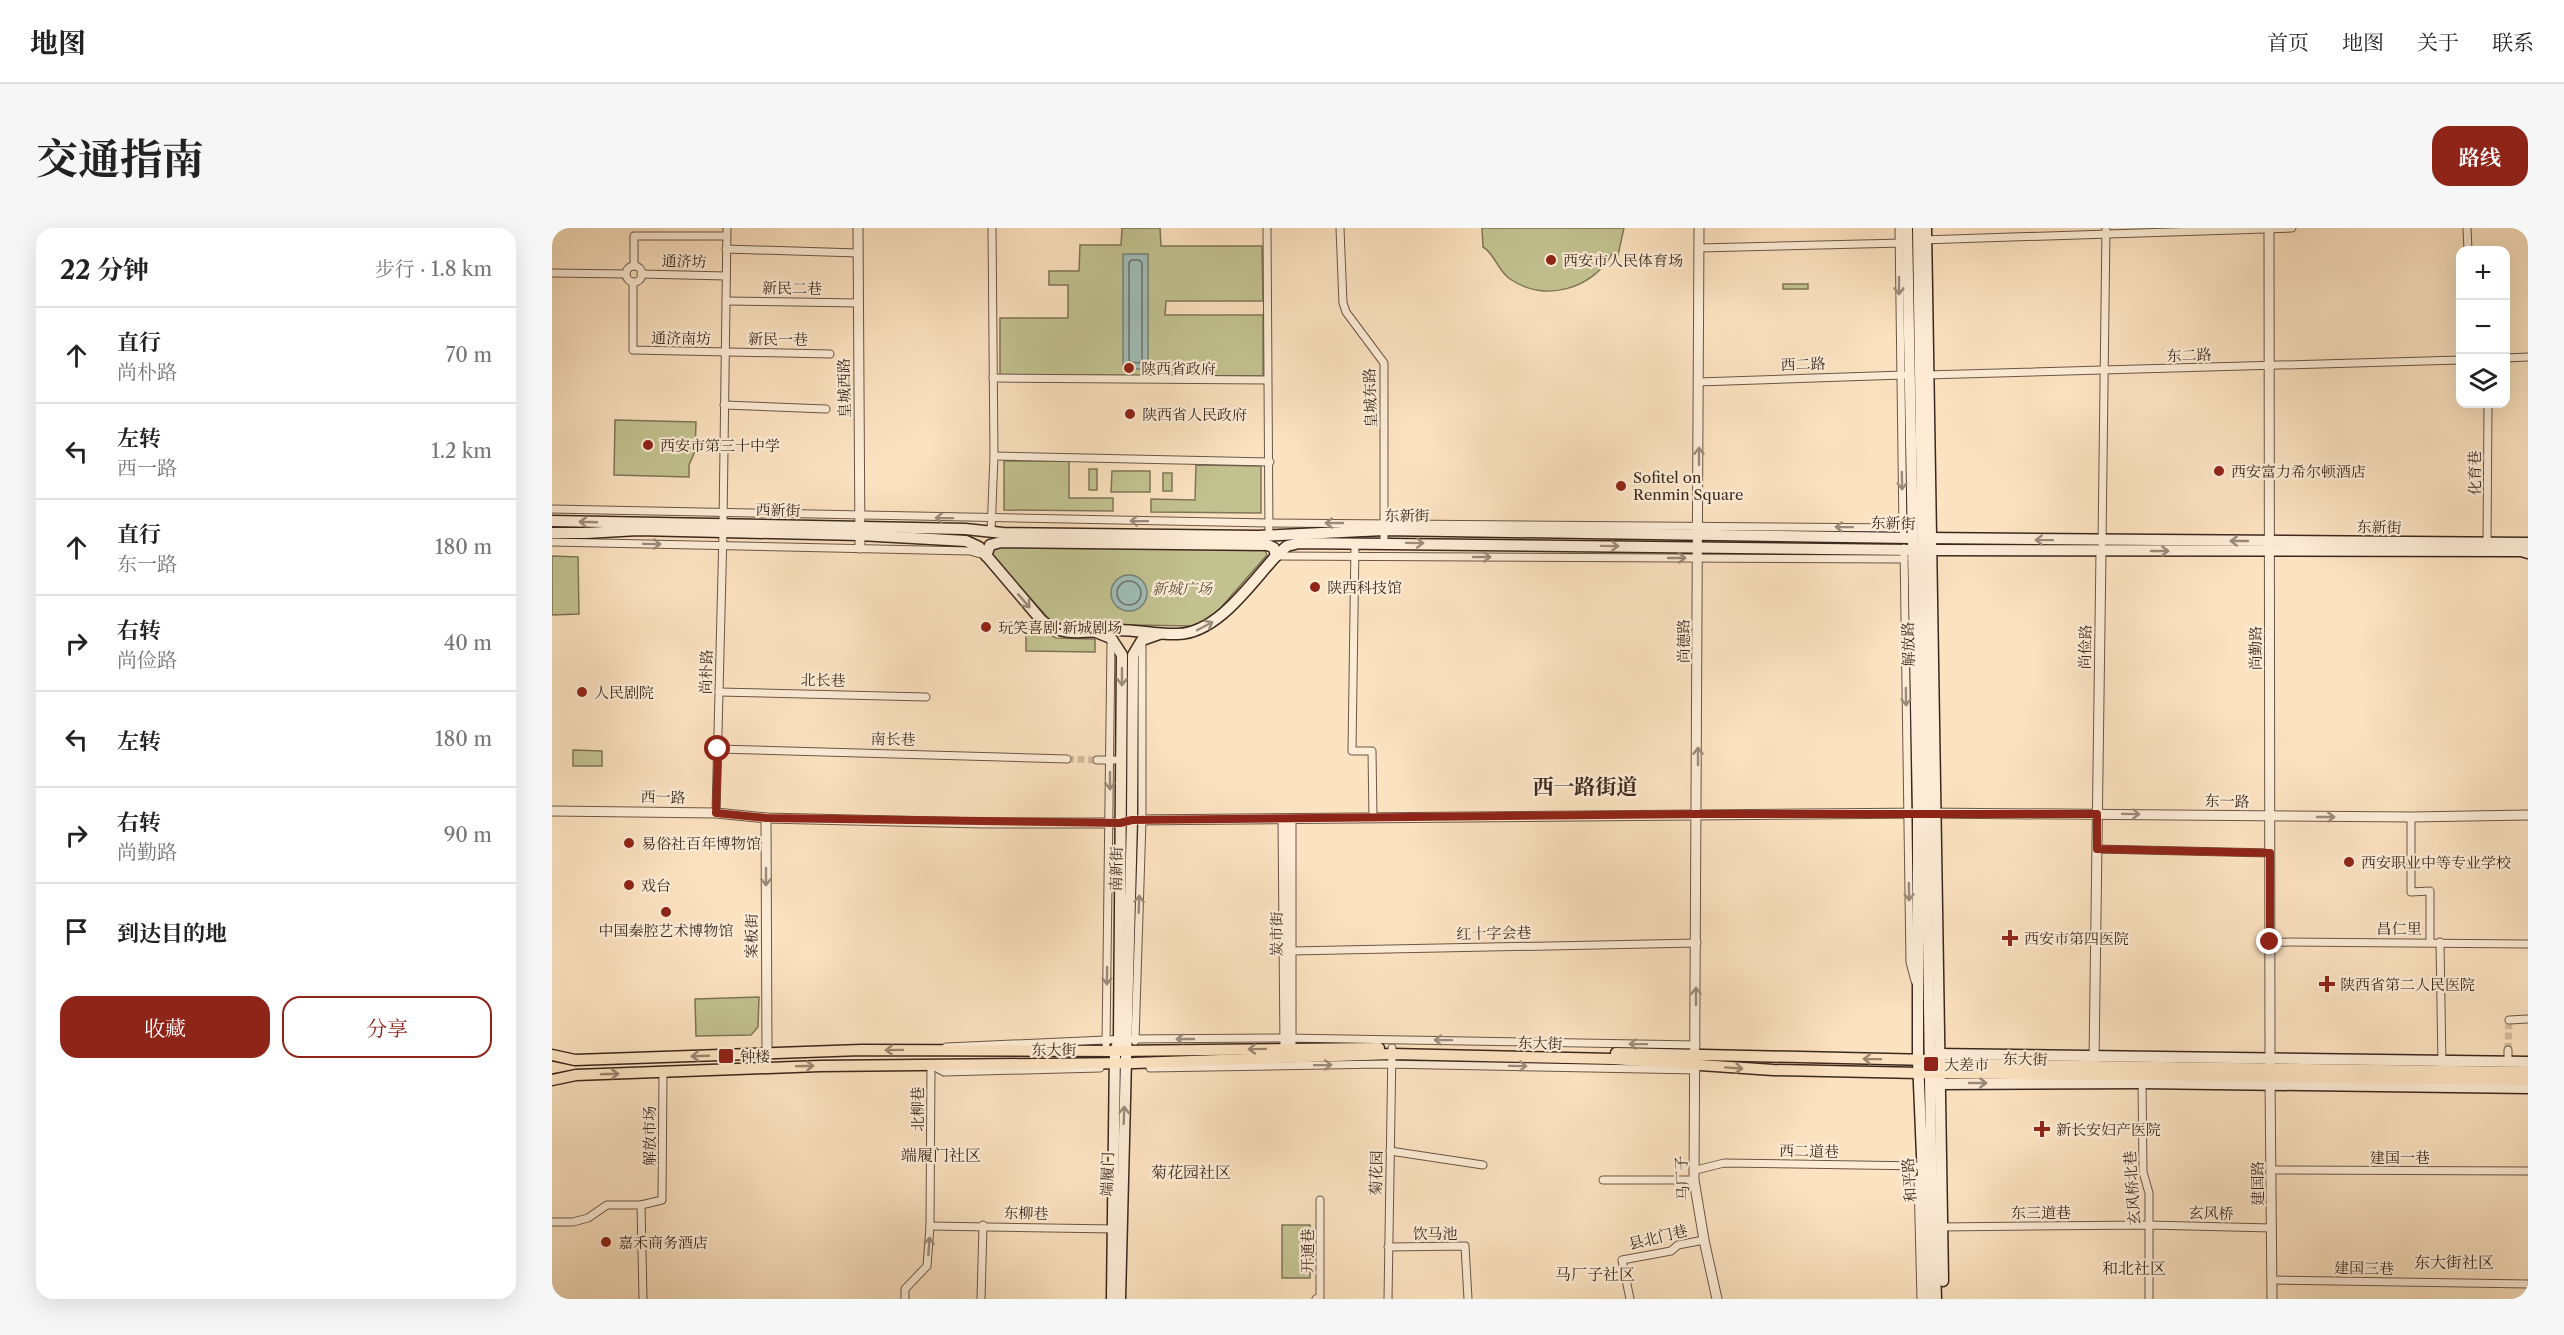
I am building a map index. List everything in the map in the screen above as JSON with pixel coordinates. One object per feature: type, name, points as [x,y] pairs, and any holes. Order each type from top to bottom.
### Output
[{"type":"main road","name":"解放路","points":[[1907,228],[1903,243],[1914,375]]},
{"type":"main road","name":"解放路","points":[[1918,228],[1924,236],[1914,375],[1914,544],[1932,1070]]},
{"type":"main road","points":[[1914,375],[1914,544],[1922,813]]},
{"type":"main road","name":"西新街","points":[[552,521],[966,529],[999,536],[1262,539]]},
{"type":"main road","name":"西新街","points":[[552,533],[586,534],[723,523]]},
{"type":"main road","name":"西新街","points":[[860,526],[966,541],[979,547],[1049,627],[1063,632],[1111,630],[1162,633]]},
{"type":"main road","name":"东新街","points":[[1262,539],[1384,526],[1699,530],[1914,544]]},
{"type":"main road","points":[[986,556],[990,545],[999,536]]},
{"type":"main road","points":[[1162,633],[1189,633],[1215,621],[1276,556],[1272,547],[1262,539]]},
{"type":"main road","name":"东新街","points":[[1276,556],[1287,546],[1299,543],[1384,543],[1698,553],[1914,544],[2270,546],[2528,543]]},
{"type":"main road","name":"东新街","points":[[2270,546],[2521,551],[2528,553]]},
{"type":"main road","name":"南新街","points":[[1096,632],[1111,638],[1122,655],[1115,823],[1128,1044]]},
{"type":"main road","name":"南新街","points":[[1128,1044],[1137,820],[1133,655],[1142,640],[1162,633]]},
{"type":"main road","name":"解放路","points":[[1919,1057],[1922,813]]},
{"type":"main road","name":"东大街","points":[[552,1055],[575,1060],[767,1053],[1109,1047],[1128,1044],[1288,1044],[1392,1055]]},
{"type":"main road","name":"端履门","points":[[1112,1299],[1117,1229],[1120,1066],[1128,1044]]},
{"type":"main road","name":"端履门","points":[[1109,1047],[1120,1066]]},
{"type":"main road","name":"东大街","points":[[552,1080],[576,1075],[930,1064],[1120,1066],[1392,1055],[1696,1059],[1919,1057],[1932,1070],[2094,1061],[2270,1072],[2528,1080]]},
{"type":"main road","name":"东大街","points":[[1696,1059],[1773,1070],[1932,1070],[2142,1079],[2442,1066],[2507,1067],[2528,1072]]},
{"type":"main road","points":[[2507,1067],[2528,1062]]},
{"type":"main road","name":"和平路","points":[[1928,1299],[1922,1166],[1932,1070]]},
{"type":"main road","name":"和平路","points":[[1932,1070],[1938,1227],[1936,1299]]},
{"type":"main road","points":[[2270,1072],[2528,1088]]},
{"type":"main road","points":[[1938,1227],[1943,1299]]},
{"type":"main road","name":"端履门","points":[[1117,1229],[1120,1299]]},
{"type":"street","name":"皇城西路","points":[[858,228],[860,549]]},
{"type":"street","points":[[992,228],[994,456],[992,519],[999,536]]},
{"type":"street","points":[[1262,539],[1269,523],[1270,462],[1267,380],[1267,228]]},
{"type":"street","name":"皇城东路","points":[[1340,228],[1343,303],[1346,312],[1384,363],[1384,543]]},
{"type":"street","name":"尚德路","points":[[1696,1059],[1699,228]]},
{"type":"street","points":[[1699,248],[1903,243],[1899,228]]},
{"type":"street","name":"尚勤路","points":[[2269,228],[2270,1072]]},
{"type":"street","points":[[1924,236],[2106,230],[2292,228]]},
{"type":"street","points":[[2467,228],[2468,246]]},
{"type":"street","name":"尚俭路","points":[[2094,1061],[2106,230]]},
{"type":"street","points":[[634,266],[634,236],[727,232]]},
{"type":"street","name":"尚朴路","points":[[716,813],[727,232]]},
{"type":"street","points":[[726,249],[858,253]]},
{"type":"street","points":[[634,266],[642,274],[639,280],[633,282],[628,280],[626,274],[628,268],[634,266]]},
{"type":"street","points":[[552,273],[626,274]]},
{"type":"street","name":"通济坊","points":[[642,274],[726,276]]},
{"type":"street","name":"通济南坊","points":[[633,282],[633,350],[725,352]]},
{"type":"street","name":"新民二巷","points":[[726,301],[858,303]]},
{"type":"street","name":"新民一巷","points":[[725,352],[830,354]]},
{"type":"street","points":[[2510,358],[2528,357]]},
{"type":"street","name":"东二路","points":[[1914,375],[2456,360]]},
{"type":"street","name":"西二路","points":[[1698,382],[1914,375]]},
{"type":"street","points":[[993,378],[1267,380]]},
{"type":"street","points":[[724,405],[826,409]]},
{"type":"street","name":"化育巷","points":[[2487,543],[2488,408]]},
{"type":"street","points":[[994,456],[1270,462]]},
{"type":"street","points":[[552,509],[723,523]]},
{"type":"street","points":[[860,526],[992,519],[1384,526]]},
{"type":"street","points":[[552,542],[970,551],[986,556]]},
{"type":"street","points":[[1355,543],[1352,750],[1371,750],[1373,818]]},
{"type":"street","points":[[1276,556],[1698,553]]},
{"type":"street","name":"北长巷","points":[[720,692],[926,697]]},
{"type":"street","name":"南长巷","points":[[718,749],[1067,759]]},
{"type":"street","points":[[1097,760],[1116,760]]},
{"type":"street","name":"西一路","points":[[552,811],[716,813],[766,818],[1115,823],[1137,820],[1922,813]]},
{"type":"street","name":"东一路","points":[[1922,813],[2411,818],[2528,815]]},
{"type":"street","name":"案板街","points":[[766,818],[767,1053]]},
{"type":"street","points":[[2411,818],[2411,892],[2430,891],[2430,941]]},
{"type":"street","name":"炭市街","points":[[1287,819],[1291,951],[1288,1044]]},
{"type":"street","name":"炭市街","points":[[1287,819],[1288,1044]]},
{"type":"street","points":[[1109,1047],[1115,823]]},
{"type":"street","points":[[2097,849],[2270,853]]},
{"type":"street","name":"昌仁里","points":[[2270,942],[2430,941],[2528,944]]},
{"type":"street","points":[[2440,942],[2442,1066]]},
{"type":"street","name":"红十字会巷","points":[[1291,951],[1697,943]]},
{"type":"street","points":[[2509,1020],[2528,1019]]},
{"type":"street","points":[[1288,1044],[1696,1059]]},
{"type":"street","points":[[2507,1067],[2508,1050]]},
{"type":"street","points":[[1392,1055],[1696,1059]]},
{"type":"street","name":"菊花园","points":[[1388,1299],[1392,1055]]},
{"type":"street","name":"马厂子","points":[[1696,1059],[1695,1175],[1704,1240],[1717,1299]]},
{"type":"street","name":"北柳巷","points":[[905,1299],[905,1289],[927,1266],[930,1226],[930,1064]]},
{"type":"street","name":"解放市场","points":[[641,1205],[662,1200],[663,1072]]},
{"type":"street","name":"建国路","points":[[2270,1072],[2272,1299]]},
{"type":"street","name":"玄风桥北巷","points":[[2142,1079],[2143,1172],[2149,1193],[2149,1299]]},
{"type":"street","points":[[1390,1151],[1483,1165]]},
{"type":"street","name":"西二道巷","points":[[1603,1180],[1695,1175],[1724,1163],[1922,1166]]},
{"type":"street","points":[[1921,1299],[1918,1172],[1922,1166]]},
{"type":"street","name":"建国一巷","points":[[2272,1170],[2528,1171]]},
{"type":"street","name":"开通巷","points":[[1316,1299],[1320,1297],[1320,1200]]},
{"type":"street","points":[[552,1222],[573,1222],[588,1218],[607,1205],[641,1205],[644,1299]]},
{"type":"street","points":[[981,1299],[983,1225]]},
{"type":"street","name":"东柳巷","points":[[930,1226],[983,1225],[1117,1229]]},
{"type":"street","name":"东三道巷","points":[[1938,1227],[2148,1225]]},
{"type":"street","name":"玄风桥","points":[[2148,1225],[2272,1228]]},
{"type":"street","name":"县北门巷","points":[[1630,1299],[1622,1260],[1671,1251],[1678,1245],[1704,1240]]},
{"type":"street","name":"饮马池","points":[[1388,1247],[1465,1246],[1468,1299]]},
{"type":"street","name":"建国三巷","points":[[2272,1280],[2528,1284]]},
{"type":"green space","points":[[1122,228],[1160,228],[1161,246],[1262,246],[1263,301],[1166,301],[1165,315],[1263,315],[1263,376],[1000,375],[1000,318],[1068,318],[1068,285],[1049,285],[1049,271],[1079,271],[1080,245],[1121,245]]},
{"type":"green space","name":"西安市人民体育场","points":[[1482,228],[1624,228],[1618,255],[1612,254],[1593,276],[1580,284],[1552,291],[1524,286],[1506,276],[1483,247]]},
{"type":"green space","points":[[1783,284],[1808,284],[1808,289],[1783,289]]},
{"type":"green space","points":[[615,420],[696,422],[695,451],[689,465],[689,477],[614,475]]},
{"type":"green space","points":[[1004,461],[1069,461],[1069,498],[1113,498],[1113,511],[1004,510]]},
{"type":"green space","points":[[1196,465],[1261,466],[1261,513],[1151,512],[1151,499],[1195,500]]},
{"type":"green space","points":[[1089,469],[1097,469],[1097,490],[1089,490]]},
{"type":"green space","points":[[1112,471],[1150,471],[1150,492],[1111,492]]},
{"type":"green space","points":[[1163,473],[1172,473],[1172,491],[1163,491]]},
{"type":"green space","name":"新城广场","points":[[990,547],[1264,548],[1267,555],[1210,620],[1194,626],[1070,624],[1056,623],[1048,618],[990,553]]},
{"type":"green space","points":[[552,556],[578,557],[579,614],[552,615]]},
{"type":"green space","points":[[1026,621],[1056,638],[1095,639],[1095,652],[1026,651]]},
{"type":"green space","points":[[573,750],[602,751],[602,766],[573,766]]},
{"type":"green space","points":[[759,997],[758,1027],[751,1035],[696,1036],[695,999]]},
{"type":"green space","points":[[1282,1225],[1310,1225],[1310,1278],[1282,1278]]},
{"type":"water","points":[[1123,254],[1148,254],[1148,369],[1123,369]]},
{"type":"water","points":[[1129,575],[1142,580],[1147,593],[1142,606],[1129,611],[1116,606],[1111,593],[1116,580]]},
{"type":"tunnel","points":[[1067,759],[1097,760]]},
{"type":"tunnel","points":[[2508,1050],[2509,1020]]},
{"type":"place","name":"西安市人民体育场","points":[[1551,260]]},
{"type":"place","name":"陕西省政府","points":[[1129,368]]},
{"type":"place","name":"陕西省人民政府","points":[[1130,414]]},
{"type":"place","name":"西安市第三十中学","points":[[648,445]]},
{"type":"place","name":"西安富力希尔顿酒店","points":[[2219,471]]},
{"type":"place","name":"Sofitel on Renmin Square","points":[[1621,486]]},
{"type":"place","name":"陕西科技馆","points":[[1315,587]]},
{"type":"place","name":"玩笑喜剧·新城剧场","points":[[986,627]]},
{"type":"place","name":"人民剧院","points":[[582,692]]},
{"type":"place","name":"易俗社百年博物馆","points":[[629,843]]},
{"type":"place","name":"西安职业中等专业学校","points":[[2349,862]]},
{"type":"place","name":"戏台","points":[[629,885]]},
{"type":"place","name":"中国秦腔艺术博物馆","points":[[666,912]]},
{"type":"place","name":"西安市第四医院","points":[[2010,938]]},
{"type":"place","name":"陕西省第二人民医院","points":[[2327,984]]},
{"type":"place","name":"钟楼","points":[[726,1056]]},
{"type":"place","name":"大差市","points":[[1931,1064]]},
{"type":"place","name":"新长安妇产医院","points":[[2042,1129]]},
{"type":"place","name":"嘉禾商务酒店","points":[[606,1242]]},
{"type":"district","name":"西一路街道","points":[[1585,786]]},
{"type":"district","name":"端履门社区","points":[[941,1155]]},
{"type":"district","name":"菊花园社区","points":[[1191,1172]]},
{"type":"district","name":"东大街社区","points":[[2454,1262]]},
{"type":"district","name":"和北社区","points":[[2134,1268]]},
{"type":"district","name":"马厂子社区","points":[[1595,1274]]},
{"type":"route","points":[[718,749],[716,813],[766,818],[982,823],[1120,823],[1132,820],[1698,814],[2097,814],[2097,849],[2270,853],[2270,942]]}]
